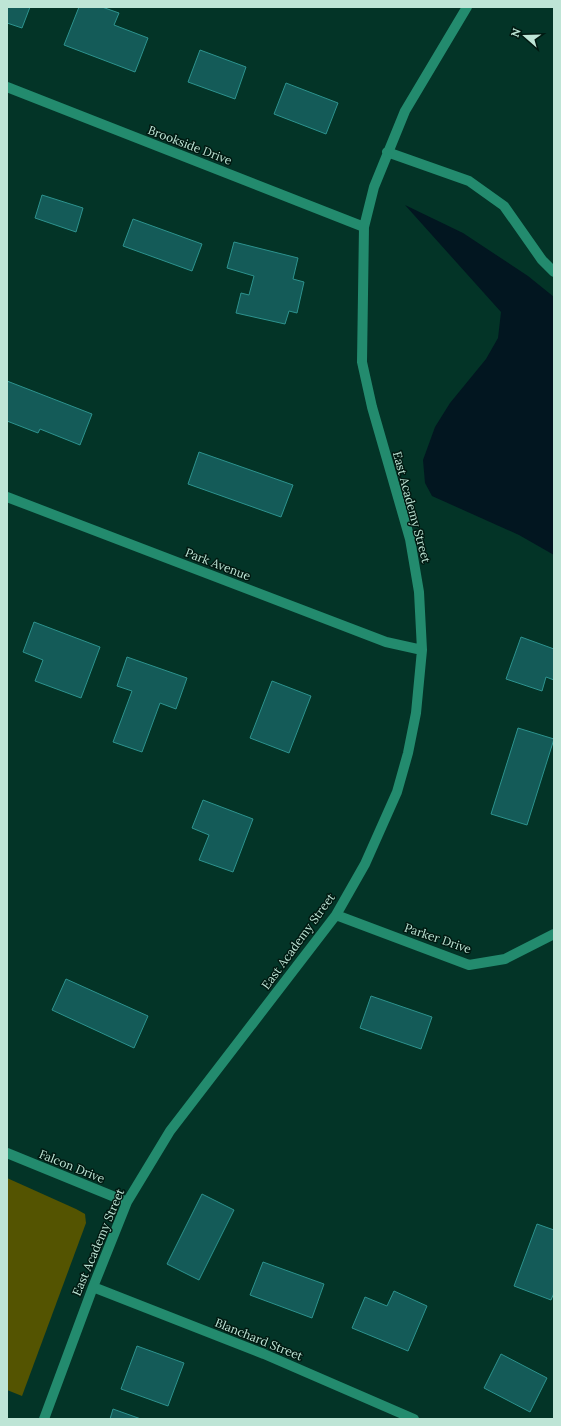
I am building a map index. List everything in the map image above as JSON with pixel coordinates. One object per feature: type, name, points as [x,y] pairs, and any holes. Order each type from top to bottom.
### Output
[{"type":"street","name":"East Academy Street","points":[[44,1419],[93,1287],[127,1202],[170,1131],[336,914],[365,864],[397,792],[408,753],[416,713],[422,650],[419,592],[410,539],[372,407],[362,362],[364,227],[374,186],[405,111],[467,7]]},
{"type":"street","name":"Brookside Drive","points":[[7,87],[364,227]]},
{"type":"street","points":[[387,152],[469,181],[504,206],[542,260],[554,272]]},
{"type":"street","name":"Park Avenue","points":[[7,498],[386,642],[422,650]]},
{"type":"street","name":"Parker Drive","points":[[336,914],[469,965],[505,959],[554,934]]},
{"type":"street","name":"Falcon Drive","points":[[7,1153],[127,1202]]},
{"type":"street","name":"Blanchard Street","points":[[93,1287],[264,1354],[414,1419]]},
{"type":"shaded area","points":[[7,1178],[85,1214],[86,1223],[22,1396],[7,1390]]},
{"type":"water","points":[[405,205],[463,233],[528,276],[554,297],[554,555],[519,535],[432,496],[425,483],[423,460],[435,427],[450,403],[486,359],[498,338],[501,312]]},
{"type":"building","points":[[7,7],[30,7],[22,28],[7,23]]},
{"type":"building","points":[[79,7],[102,7],[119,13],[114,25],[148,38],[135,72],[64,45]]},
{"type":"building","points":[[200,50],[246,67],[235,99],[188,82]]},
{"type":"building","points":[[286,83],[338,103],[326,134],[274,114]]},
{"type":"building","points":[[42,195],[83,208],[76,232],[35,218]]},
{"type":"building","points":[[133,219],[202,244],[192,271],[123,246]]},
{"type":"building","points":[[234,242],[298,258],[293,279],[304,282],[297,313],[289,311],[285,324],[236,313],[241,293],[249,295],[254,276],[227,268]]},
{"type":"building","points":[[7,381],[92,414],[80,445],[40,429],[38,433],[7,421]]},
{"type":"building","points":[[199,452],[293,485],[281,517],[188,484]]},
{"type":"building","points":[[34,622],[100,647],[81,698],[35,681],[43,660],[23,652]]},
{"type":"building","points":[[521,637],[554,649],[554,680],[546,677],[542,691],[506,679]]},
{"type":"building","points":[[127,657],[187,678],[176,709],[160,703],[142,752],[113,742],[132,691],[117,686]]},
{"type":"building","points":[[272,681],[311,696],[289,753],[250,738]]},
{"type":"building","points":[[518,728],[554,739],[527,825],[491,814]]},
{"type":"building","points":[[203,800],[253,819],[233,872],[199,860],[209,835],[192,828]]},
{"type":"building","points":[[66,979],[148,1016],[134,1048],[52,1010]]},
{"type":"building","points":[[371,996],[432,1017],[421,1049],[360,1028]]},
{"type":"building","points":[[202,1194],[234,1210],[199,1280],[167,1264]]},
{"type":"building","points":[[537,1224],[554,1230],[554,1293],[551,1300],[514,1286]]},
{"type":"building","points":[[263,1262],[324,1284],[312,1318],[250,1295]]},
{"type":"building","points":[[394,1291],[427,1306],[408,1351],[352,1328],[365,1297],[387,1306]]},
{"type":"building","points":[[137,1346],[184,1363],[168,1406],[121,1389]]},
{"type":"building","points":[[501,1354],[547,1378],[530,1412],[484,1388]]},
{"type":"building","points":[[113,1409],[141,1419],[110,1419]]}]
